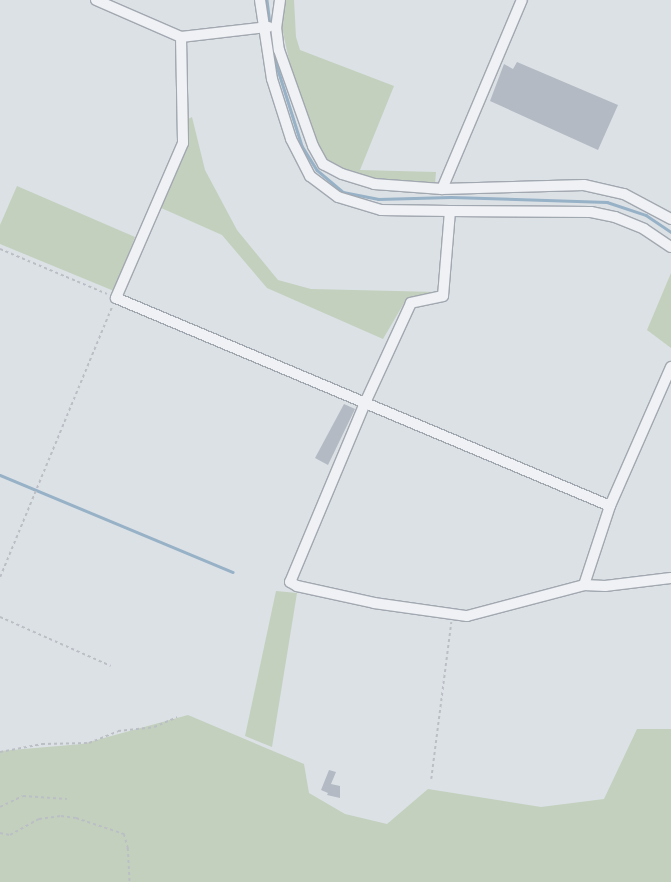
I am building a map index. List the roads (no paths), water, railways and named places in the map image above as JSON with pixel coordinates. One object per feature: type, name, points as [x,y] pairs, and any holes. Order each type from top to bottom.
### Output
[{"type":"street","points":[[96,0],[181,37],[262,27],[276,27]]},
{"type":"street","points":[[260,0],[262,27],[272,78],[291,139],[310,176],[338,198],[380,210],[591,212],[615,217],[644,229],[671,247]]},
{"type":"street","points":[[280,0],[276,27],[279,50],[313,146],[323,164],[342,174],[374,184],[442,189],[584,185],[624,194],[671,218]]},
{"type":"street","points":[[442,189],[522,0]]},
{"type":"street","points":[[181,37],[183,143],[116,298],[610,506]]},
{"type":"street","points":[[450,211],[443,296],[411,303],[365,403],[290,582],[297,586],[374,603],[467,616],[584,585],[605,586],[671,578]]},
{"type":"street","points":[[584,585],[610,506],[671,367]]},
{"type":"waterway","points":[[267,0],[270,25]]},
{"type":"waterway","points":[[271,30],[274,57],[302,146],[317,170],[343,192],[378,199],[451,197],[607,202],[646,215],[671,232]]},
{"type":"waterway","points":[[0,475],[233,572]]}]
